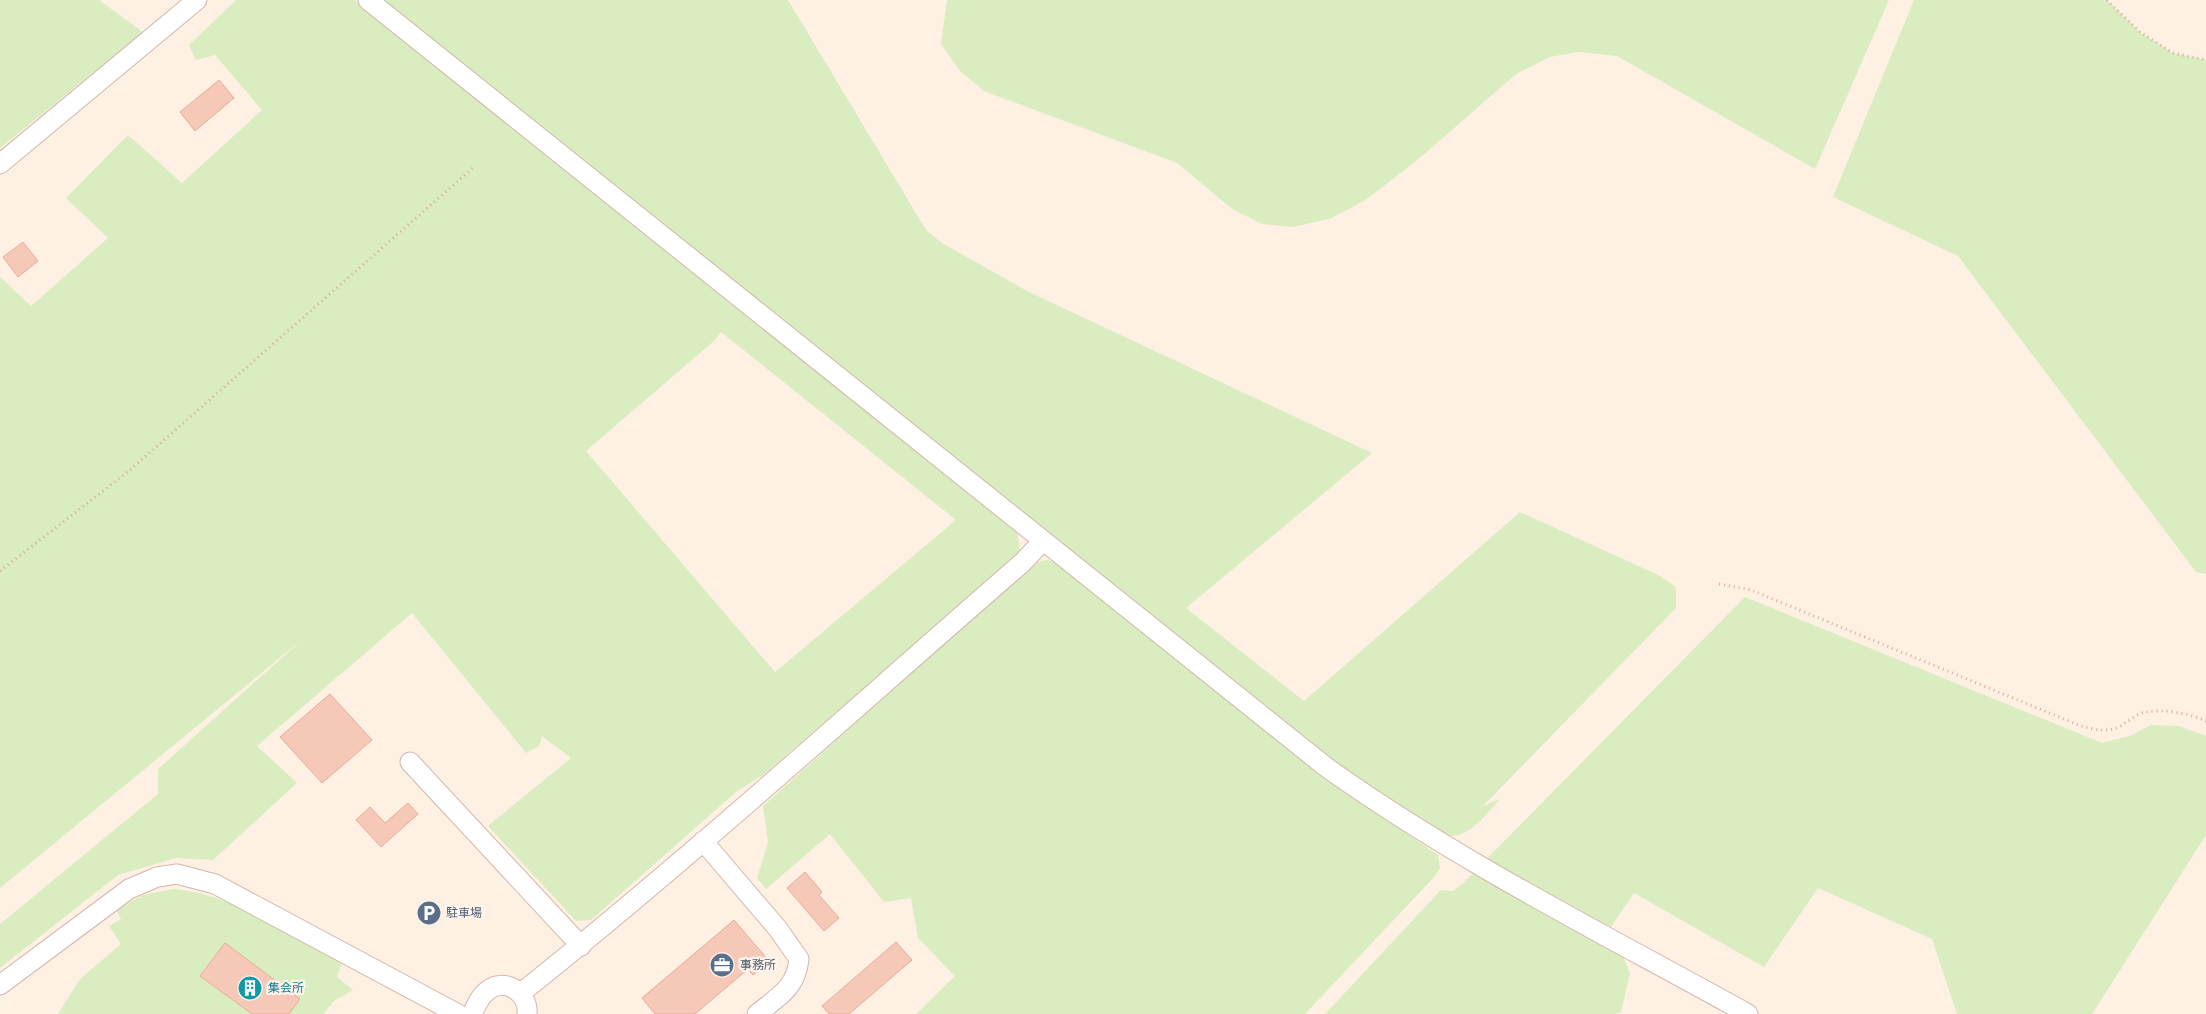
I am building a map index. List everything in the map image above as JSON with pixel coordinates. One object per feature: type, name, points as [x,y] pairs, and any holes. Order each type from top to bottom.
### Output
[{"type":"street","points":[[0,164],[197,0]]},
{"type":"street","points":[[368,0],[1042,542],[1326,767],[1395,816],[1458,854],[1748,1014]]},
{"type":"street","points":[[521,993],[581,946],[703,841],[1015,570],[1042,542]]},
{"type":"street","points":[[410,762],[581,946]]},
{"type":"street","points":[[703,841],[778,929],[799,958],[798,973],[791,986],[757,1014]]},
{"type":"street","points":[[0,985],[129,889],[157,877],[177,874],[216,884],[458,1014]]},
{"type":"street","points":[[472,1014],[481,997],[494,986],[511,987],[521,993],[527,1004],[527,1014]]},
{"type":"path","points":[[2107,0],[2140,32],[2173,52],[2206,60]]},
{"type":"path","points":[[0,570],[130,470],[475,166]]},
{"type":"path","points":[[1719,584],[1752,590],[2081,726],[2104,731],[2120,727],[2140,714],[2158,711],[2194,716],[2206,721]]},
{"type":"green space","points":[[0,0],[99,0],[143,32],[0,148]]},
{"type":"green space","points":[[236,0],[354,0],[1017,532],[1020,549],[1013,560],[763,775],[736,792],[591,920],[576,921],[488,826],[571,758],[542,736],[539,746],[526,753],[412,613],[257,746],[297,783],[213,860],[176,858],[118,875],[0,968],[0,924],[158,794],[158,769],[304,638],[0,888],[0,277],[31,306],[108,238],[66,198],[128,135],[182,183],[262,110],[215,55],[196,60],[189,45]],"holes":[[[721,332],[956,520],[775,672],[586,451],[715,340]]]},
{"type":"green space","points":[[381,0],[788,0],[926,230],[942,243],[1029,292],[1372,453],[1186,608],[1304,701],[1520,512],[1658,575],[1676,587],[1676,608],[1483,806],[1500,799],[1475,826],[1460,835],[1442,834],[1336,765]]},
{"type":"green space","points":[[947,0],[1889,0],[1815,169],[1617,56],[1578,52],[1550,57],[1516,74],[1421,157],[1367,199],[1332,218],[1294,227],[1262,224],[1232,209],[1177,163],[984,91],[960,71],[941,44]]},
{"type":"green space","points":[[1914,0],[2107,0],[2140,32],[2173,53],[2206,60],[2206,574],[2196,572],[1958,256],[1833,197]]},
{"type":"green space","points":[[1046,560],[1057,562],[1300,755],[1368,807],[1438,855],[1440,868],[1435,876],[1305,1014],[916,1014],[955,976],[918,938],[911,898],[884,902],[830,834],[766,889],[757,878],[768,842],[763,806],[1025,571],[1037,562]]},
{"type":"green space","points":[[1745,597],[2102,743],[2130,736],[2151,725],[2179,726],[2206,736],[2206,835],[2092,1014],[1957,1014],[1932,939],[1818,888],[1764,967],[1634,893],[1610,928],[1630,973],[1621,1012],[1615,1014],[1325,1014],[1441,890],[1453,891],[1462,884]]},
{"type":"green space","points":[[173,889],[196,892],[218,899],[239,907],[281,928],[342,963],[337,977],[353,990],[334,1001],[323,1014],[58,1014],[80,979],[121,944],[109,926],[121,919],[116,910],[143,895]]},
{"type":"building","points":[[219,80],[234,98],[195,131],[180,112]]},
{"type":"building","points":[[23,242],[38,261],[18,277],[3,257]]},
{"type":"building","points":[[330,694],[372,740],[322,783],[280,737]]},
{"type":"building","points":[[408,803],[418,814],[381,847],[356,820],[370,807],[385,823]]},
{"type":"building","points":[[805,872],[822,892],[819,895],[839,918],[824,931],[787,888]]},
{"type":"building","name":"事務所","points":[[734,920],[769,961],[753,975],[748,969],[695,1014],[655,1014],[642,998]]},
{"type":"building","points":[[896,942],[912,960],[849,1014],[829,1014],[822,1006]]},
{"type":"building","name":"集会所","points":[[225,943],[300,999],[289,1014],[252,1014],[200,976]]},
{"type":"place","name":"駐車場","points":[[429,913]]},
{"type":"place","name":"事務所","points":[[722,965]]},
{"type":"place","name":"集会所","points":[[250,988]]}]
